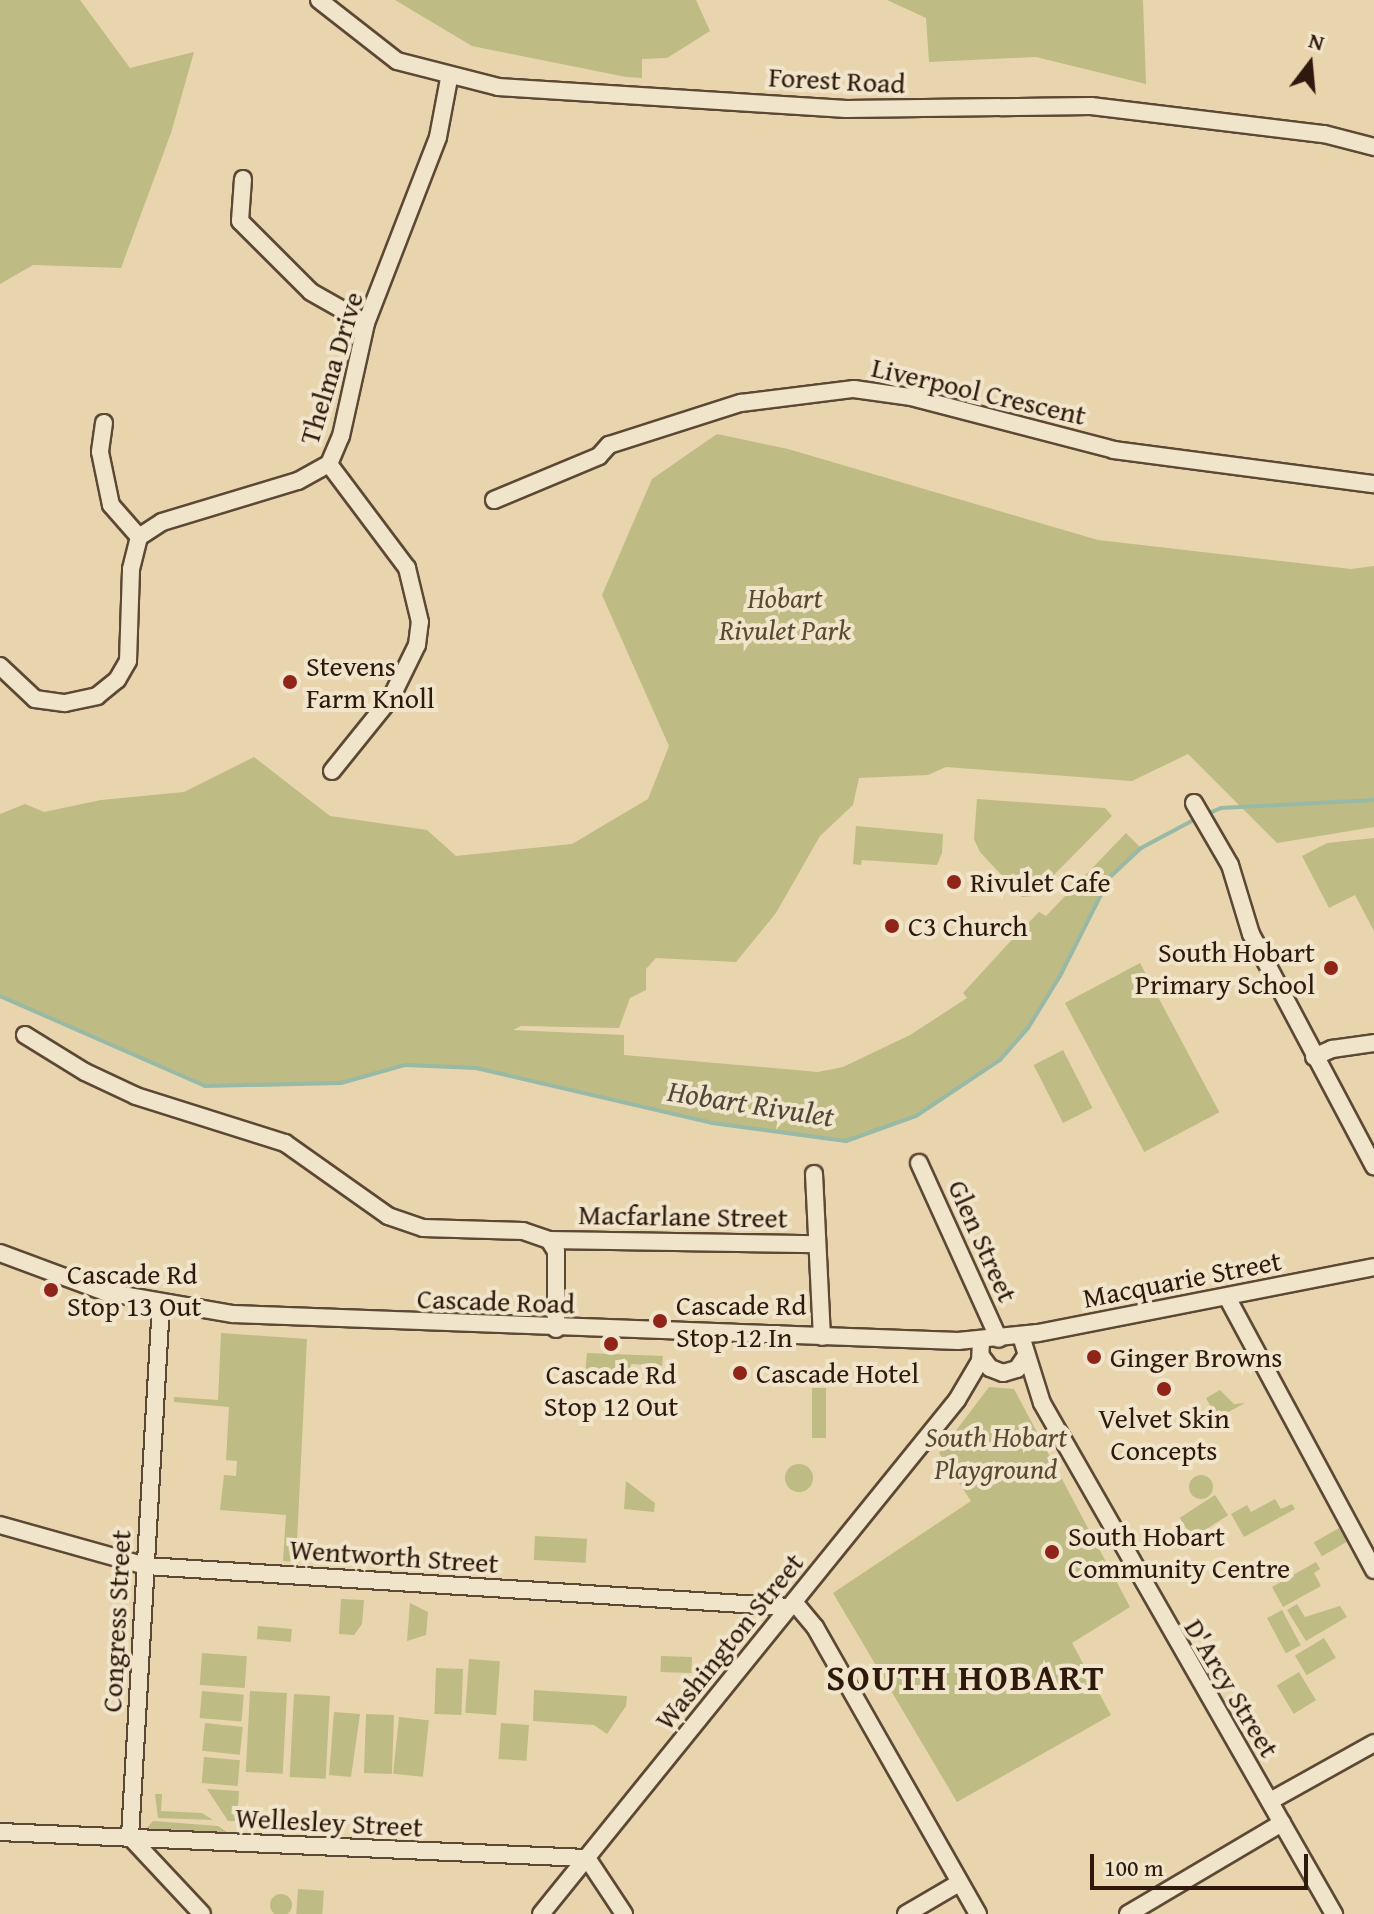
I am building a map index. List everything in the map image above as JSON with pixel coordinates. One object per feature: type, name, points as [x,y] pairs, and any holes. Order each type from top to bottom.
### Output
[{"type":"street","name":"Forest Road","points":[[319,0],[397,61],[449,79],[583,96],[846,109],[1091,106],[1324,134],[1374,147]]},
{"type":"street","name":"Thelma Drive","points":[[332,771],[406,674],[420,622],[407,568],[329,464],[341,436],[366,323],[423,180],[449,79]]},
{"type":"street","points":[[243,179],[240,221],[311,292],[366,323]]},
{"type":"street","name":"Liverpool Crescent","points":[[494,500],[599,456],[609,445],[741,403],[854,389],[911,397],[1114,450],[1374,484]]},
{"type":"street","points":[[104,423],[100,452],[111,505],[139,537]]},
{"type":"street","points":[[0,666],[23,693],[50,703],[83,701],[108,689],[124,671],[131,650],[131,569],[139,537],[162,522],[298,481],[329,464]]},
{"type":"street","points":[[1194,803],[1230,865],[1251,934],[1374,1166]]},
{"type":"street","name":"Macfarlane Street","points":[[25,1035],[85,1072],[136,1096],[285,1143],[388,1216],[423,1228],[523,1231],[549,1240],[817,1244]]},
{"type":"street","points":[[1314,1057],[1332,1049],[1374,1043]]},
{"type":"street","name":"Glen Street","points":[[919,1163],[999,1339]]},
{"type":"street","points":[[814,1174],[822,1337]]},
{"type":"street","name":"Macfarlane Street","points":[[549,1240],[556,1251],[556,1329]]},
{"type":"street","name":"Cascade Road","points":[[0,1253],[77,1285],[161,1304],[308,1320],[822,1337],[981,1348],[999,1339]]},
{"type":"street","name":"Macquarie Street","points":[[999,1339],[1374,1267]]},
{"type":"street","points":[[1227,1297],[1374,1570]]},
{"type":"street","name":"Congress Street","points":[[130,1837],[161,1304]]},
{"type":"street","name":"D'Arcy Street","points":[[1021,1336],[1025,1357],[1042,1403],[1334,1914]]},
{"type":"street","points":[[981,1348],[1002,1372],[1017,1369],[1025,1357]]},
{"type":"street","name":"Washington Street","points":[[541,1914],[957,1400],[981,1348]]},
{"type":"street","name":"D'Arcy Street","points":[[1002,1372],[1042,1403]]},
{"type":"street","name":"Washington Street","points":[[957,1400],[1002,1372]]},
{"type":"street","name":"Wentworth Street","points":[[0,1525],[146,1566],[792,1605]]},
{"type":"street","points":[[1358,1542],[1374,1533]]},
{"type":"street","points":[[792,1605],[811,1621],[978,1914]]},
{"type":"street","points":[[1270,1801],[1374,1743]]},
{"type":"street","points":[[1128,1914],[1282,1823]]},
{"type":"street","name":"Wellesley Street","points":[[0,1832],[587,1858]]},
{"type":"street","points":[[130,1837],[202,1914]]},
{"type":"street","points":[[587,1858],[595,1862],[624,1914]]},
{"type":"street","points":[[906,1914],[959,1883]]},
{"type":"green space","points":[[0,0],[80,0],[130,68],[194,52],[171,133],[121,268],[33,265],[0,284]]},
{"type":"green space","points":[[395,0],[696,0],[710,31],[667,58],[642,59],[642,78],[626,77],[472,46]]},
{"type":"green space","points":[[887,0],[1143,0],[1146,84],[1036,57],[929,62],[926,18]]},
{"type":"green space","name":"Hobart Rivulet Park","points":[[717,434],[788,449],[1098,540],[1351,569],[1374,566],[1374,827],[1277,843],[1188,754],[1132,781],[946,767],[928,775],[859,778],[853,805],[820,836],[776,913],[736,962],[656,958],[646,969],[646,990],[630,998],[619,1028],[521,1026],[513,1030],[624,1035],[624,1055],[818,1072],[843,1067],[910,1035],[967,998],[963,993],[1006,946],[1039,912],[1046,916],[1126,833],[1141,848],[1110,877],[1060,976],[1028,1028],[1000,1060],[916,1116],[846,1141],[712,1123],[476,1068],[405,1065],[341,1083],[205,1086],[0,996],[0,814],[25,804],[44,812],[101,800],[184,792],[254,757],[330,816],[427,830],[456,856],[572,844],[648,799],[669,746],[602,595],[652,479]]},
{"type":"green space","points":[[977,799],[1105,808],[1112,816],[1033,896],[1022,897],[980,852],[974,839]]},
{"type":"green space","points":[[856,826],[943,834],[942,853],[937,865],[862,860],[861,865],[853,864]]},
{"type":"green space","points":[[1374,838],[1374,931],[1355,895],[1329,908],[1302,856],[1327,843]]},
{"type":"green space","points":[[1140,963],[1219,1112],[1144,1152],[1065,1003]]},
{"type":"green space","points":[[1063,1050],[1093,1108],[1063,1123],[1034,1065]]},
{"type":"green space","points":[[221,1333],[307,1339],[296,1562],[283,1561],[286,1515],[220,1510],[224,1475],[236,1476],[237,1461],[226,1460],[229,1407],[174,1402],[174,1397],[218,1400]]},
{"type":"green space","points":[[587,1353],[663,1356],[662,1366],[631,1364],[629,1377],[584,1384]]},
{"type":"green space","name":"South Hobart Playground","points":[[989,1387],[1014,1389],[1130,1607],[1072,1643],[1111,1715],[957,1802],[833,1593],[971,1501],[939,1453]]},
{"type":"green space","points":[[812,1388],[826,1388],[826,1438],[812,1438]]},
{"type":"green space","points":[[1220,1390],[1234,1404],[1245,1403],[1217,1418],[1206,1398]]},
{"type":"green space","points":[[799,1464],[809,1468],[813,1478],[809,1488],[799,1492],[789,1488],[785,1478],[789,1468]]},
{"type":"green space","points":[[1201,1475],[1209,1479],[1213,1487],[1209,1495],[1201,1499],[1193,1495],[1189,1487],[1193,1479]]},
{"type":"green space","points":[[626,1481],[655,1503],[654,1512],[624,1509]]},
{"type":"green space","points":[[1215,1495],[1228,1515],[1193,1538],[1180,1518]]},
{"type":"green space","points":[[1275,1499],[1281,1509],[1292,1504],[1295,1509],[1244,1537],[1231,1514],[1247,1505],[1251,1512]]},
{"type":"green space","points":[[1339,1528],[1347,1542],[1322,1556],[1314,1542]]},
{"type":"green space","points":[[535,1536],[587,1539],[586,1563],[534,1560]]},
{"type":"green space","points":[[1316,1562],[1320,1569],[1314,1573],[1321,1586],[1283,1607],[1272,1587]]},
{"type":"green space","points":[[341,1599],[364,1600],[362,1624],[354,1635],[339,1634]]},
{"type":"green space","points":[[410,1603],[428,1612],[426,1635],[407,1641]]},
{"type":"green space","points":[[1297,1604],[1305,1617],[1340,1606],[1347,1617],[1306,1641],[1287,1610]]},
{"type":"green space","points":[[1282,1610],[1301,1645],[1286,1653],[1267,1618]]},
{"type":"green space","points":[[258,1626],[292,1629],[291,1642],[257,1639]]},
{"type":"green space","points":[[1324,1638],[1336,1658],[1307,1675],[1295,1656]]},
{"type":"green space","points":[[202,1653],[247,1656],[245,1688],[200,1685]]},
{"type":"green space","points":[[661,1656],[692,1657],[691,1673],[660,1672]]},
{"type":"green space","points":[[469,1659],[500,1661],[496,1715],[465,1713]]},
{"type":"green space","points":[[436,1668],[463,1669],[461,1715],[434,1714]]},
{"type":"green space","points":[[1299,1672],[1316,1700],[1294,1714],[1277,1685]]},
{"type":"green space","points":[[534,1690],[627,1696],[626,1706],[607,1734],[594,1725],[533,1721]]},
{"type":"green space","points":[[202,1691],[244,1695],[241,1722],[200,1718]]},
{"type":"green space","points":[[250,1691],[287,1693],[283,1774],[246,1772]]},
{"type":"green space","points":[[294,1694],[330,1696],[326,1779],[290,1777]]},
{"type":"green space","points":[[334,1712],[360,1714],[351,1777],[329,1775]]},
{"type":"green space","points":[[366,1714],[394,1715],[392,1774],[364,1773]]},
{"type":"green space","points":[[399,1717],[429,1720],[423,1777],[393,1774]]},
{"type":"green space","points":[[205,1723],[243,1727],[240,1755],[202,1751]]},
{"type":"green space","points":[[501,1723],[529,1725],[526,1761],[498,1759]]},
{"type":"green space","points":[[204,1757],[240,1760],[238,1786],[202,1783]]},
{"type":"green space","points":[[207,1789],[239,1791],[237,1821],[228,1821]]},
{"type":"green space","points":[[155,1794],[162,1794],[161,1811],[202,1813],[213,1820],[158,1818]]},
{"type":"green space","points":[[153,1821],[218,1826],[233,1836],[161,1832],[147,1828]]},
{"type":"green space","points":[[298,1889],[324,1891],[322,1914],[296,1914]]},
{"type":"green space","points":[[281,1894],[289,1897],[292,1905],[289,1913],[281,1916],[273,1913],[270,1905],[273,1897]]},
{"type":"waterway","name":"Hobart Rivulet","points":[[1207,814],[1221,808],[1374,800]]},
{"type":"waterway","name":"Hobart Rivulet","points":[[0,996],[205,1086],[341,1083],[405,1065],[476,1068],[712,1123],[846,1141],[916,1116],[1000,1060],[1028,1028],[1060,976],[1110,877],[1141,848],[1199,817]]},
{"type":"place","name":"Stevens Farm Knoll","points":[[290,682]]},
{"type":"place","name":"Rivulet Cafe","points":[[954,882]]},
{"type":"place","name":"C3 Church","points":[[892,926]]},
{"type":"place","name":"South Hobart Primary School","points":[[1331,968]]},
{"type":"place","name":"Cascade Rd Stop 13 Out","points":[[51,1290]]},
{"type":"place","name":"Cascade Rd Stop 12 In","points":[[660,1321]]},
{"type":"place","name":"Cascade Rd Stop 12 Out","points":[[611,1344]]},
{"type":"place","name":"Ginger Browns","points":[[1094,1357]]},
{"type":"place","name":"Cascade Hotel","points":[[740,1373]]},
{"type":"place","name":"Velvet Skin Concepts","points":[[1164,1389]]},
{"type":"place","name":"South Hobart Community Centre","points":[[1052,1552]]},
{"type":"district","name":"SOUTH HOBART","points":[[966,1677]]}]
